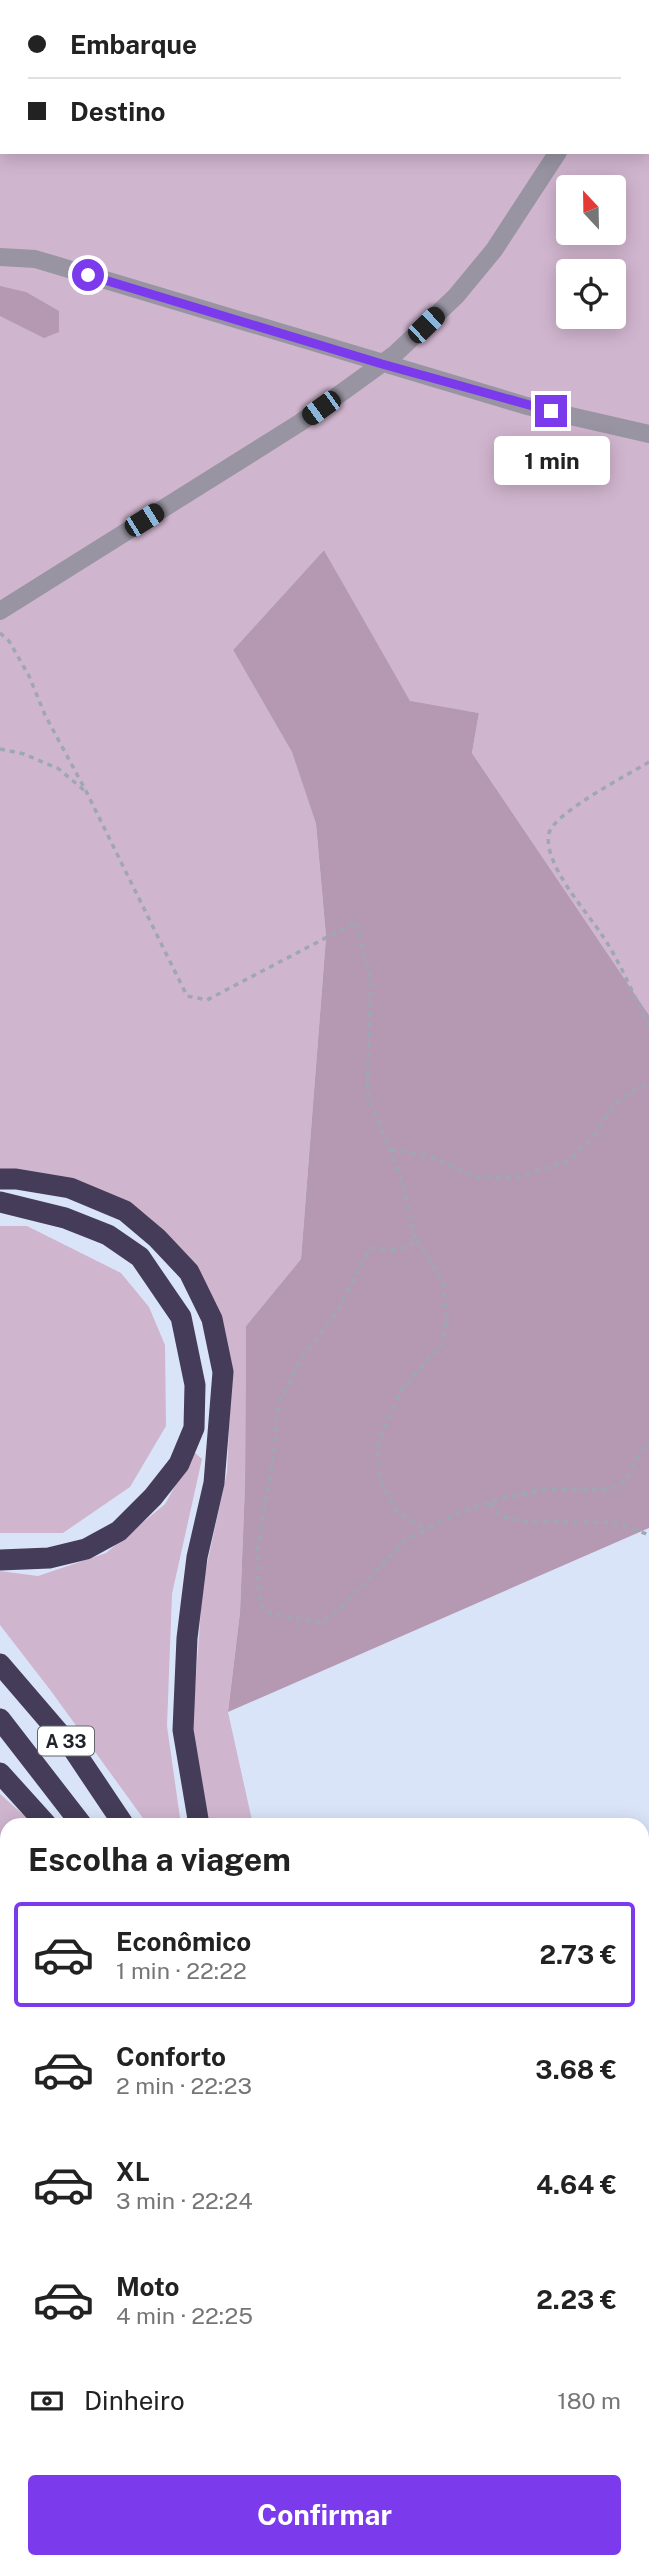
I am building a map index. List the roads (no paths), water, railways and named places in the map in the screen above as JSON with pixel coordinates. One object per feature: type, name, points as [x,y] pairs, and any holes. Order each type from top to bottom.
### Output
[{"type":"highway","points":[[0,1179],[69,1188],[125,1211],[157,1238],[189,1272],[212,1319],[223,1372],[214,1483],[197,1557],[187,1638],[183,1730],[198,1818]]},
{"type":"highway","points":[[0,1202],[65,1218],[97,1230],[140,1257],[181,1317],[195,1385],[194,1428],[179,1464],[153,1497],[119,1531],[86,1549],[49,1558],[0,1560]]},
{"type":"highway","name":"A 33","points":[[0,1664],[73,1749],[119,1818]]},
{"type":"highway","name":"A 33","points":[[0,1720],[77,1818]]},
{"type":"highway","points":[[0,1773],[41,1818]]},
{"type":"street","points":[[0,611],[301,422],[395,354],[456,296],[487,260],[557,154]]},
{"type":"street","points":[[0,257],[35,259],[382,364],[527,405],[649,435]]}]
